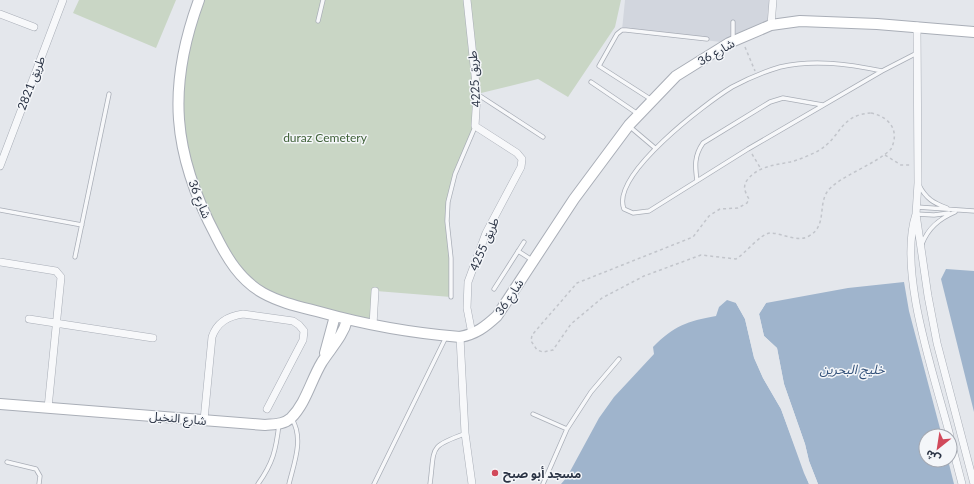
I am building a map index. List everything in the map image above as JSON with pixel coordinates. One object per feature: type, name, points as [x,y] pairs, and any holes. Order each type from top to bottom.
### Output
[{"type":"street","name":"طريق 2821","points":[[0,166],[63,0]]},
{"type":"street","name":"شارع 36","points":[[199,0],[183,52],[178,89],[178,122],[184,155],[204,214],[233,266],[252,286],[282,302],[347,320],[460,337],[472,334],[482,329],[497,316],[574,199],[638,114],[676,76],[737,39],[771,25],[807,22],[917,26],[974,32]]},
{"type":"street","name":"طريق 4225","points":[[467,0],[477,94],[475,126]]},
{"type":"street","points":[[771,25],[773,0]]},
{"type":"street","points":[[0,14],[34,27]]},
{"type":"street","points":[[917,26],[918,183],[916,211],[912,230],[912,267],[920,322],[948,428]]},
{"type":"street","name":"طريق 4255","points":[[472,334],[467,308],[468,282],[486,233],[520,167],[522,159],[517,153],[475,126]]},
{"type":"street","points":[[916,211],[937,343],[974,484]]},
{"type":"street","points":[[0,262],[56,271],[60,274],[61,279],[57,325],[48,408]]},
{"type":"street","points":[[373,325],[375,291]]},
{"type":"street","points":[[204,420],[212,337],[222,322],[234,315],[243,314],[293,321],[304,331],[303,340],[267,409]]},
{"type":"street","name":"شارع النخيل","points":[[322,363],[335,316]]},
{"type":"street","points":[[29,319],[57,325],[154,338]]},
{"type":"street","name":"شارع النخيل","points":[[0,406],[279,424],[291,418],[304,399],[322,363],[340,336],[347,320]]},
{"type":"street","points":[[460,337],[466,433],[472,484]]},
{"type":"street","points":[[958,468],[962,484]]},
{"type":"lane","points":[[318,22],[323,0]]},
{"type":"lane","points":[[733,22],[737,39]]},
{"type":"lane","points":[[652,100],[599,66],[617,34],[622,30],[626,30],[707,39]]},
{"type":"lane","points":[[882,70],[837,63],[818,62],[781,67],[733,87],[708,104],[656,148],[638,168],[622,194],[621,202],[624,209],[633,213],[649,211],[748,149],[882,70],[918,53]]},
{"type":"lane","points":[[591,82],[638,114]]},
{"type":"lane","points":[[75,257],[109,94]]},
{"type":"lane","points":[[477,94],[543,137]]},
{"type":"lane","points":[[697,181],[695,162],[697,152],[703,143],[770,102],[783,98],[823,105]]},
{"type":"lane","points":[[451,297],[451,258],[447,221],[448,202],[455,174],[475,126]]},
{"type":"lane","points":[[629,126],[656,148]]},
{"type":"lane","points":[[918,183],[922,192],[933,203],[956,211]]},
{"type":"lane","points":[[0,210],[82,225]]},
{"type":"lane","points":[[916,211],[934,215],[956,211]]},
{"type":"lane","points":[[916,211],[974,211]]},
{"type":"lane","points":[[921,247],[924,238],[935,223],[956,211]]},
{"type":"lane","points":[[494,289],[524,242]]},
{"type":"lane","points":[[518,251],[533,261]]},
{"type":"lane","points":[[374,484],[446,336]]},
{"type":"lane","points":[[543,484],[567,429],[591,392],[619,359]]},
{"type":"lane","points":[[533,414],[567,429]]},
{"type":"lane","points":[[289,484],[298,438],[296,428],[291,418]]},
{"type":"lane","points":[[258,484],[268,470],[274,455],[279,424]]},
{"type":"lane","points":[[430,484],[434,452],[437,446],[441,442],[466,433]]},
{"type":"lane","points":[[7,462],[36,469],[40,476],[39,484]]},
{"type":"path","points":[[737,39],[757,76]]},
{"type":"path","points":[[861,114],[881,115],[890,122],[894,133],[894,144],[885,155],[831,188],[824,199],[820,223],[815,232],[808,237],[799,239],[770,233],[760,238],[736,259],[701,254],[644,276],[602,298],[571,324],[553,350],[543,352],[533,345],[531,341],[532,335],[577,283],[693,236],[709,216],[720,209],[744,206],[749,198],[744,190],[747,179],[768,166],[791,162],[819,150],[826,145],[851,117],[861,114]]},
{"type":"path","points":[[748,149],[761,169]]},
{"type":"path","points":[[885,155],[901,165],[914,165]]},
{"type":"shaded area","points":[[625,0],[773,0],[771,25],[729,43],[622,30]]},
{"type":"green space","points":[[79,0],[176,0],[156,48],[73,13]]},
{"type":"green space","name":"duraz Cemetery","points":[[204,0],[621,0],[615,27],[568,97],[538,79],[477,94],[475,126],[462,158],[448,202],[451,297],[376,291],[373,325],[347,320],[252,286],[223,249],[184,155],[183,52]]},
{"type":"water","points":[[946,269],[974,271],[974,412],[941,279]]},
{"type":"water","name":"خليج البحرين","points":[[904,282],[909,311],[940,428],[918,428],[918,468],[950,468],[954,484],[818,484],[784,384],[777,348],[764,336],[759,314],[766,303],[848,288]]},
{"type":"water","points":[[727,300],[736,303],[745,319],[754,358],[763,378],[781,409],[809,484],[561,484],[567,477],[599,418],[614,397],[654,354],[653,347],[675,329],[689,322],[716,316],[719,307]]},
{"type":"pier","points":[[736,303],[738,303],[747,318],[756,357],[764,377],[783,408],[811,484],[809,484],[804,473],[781,409],[763,378],[754,357],[745,319]]},
{"type":"pier","points":[[763,303],[766,303],[759,314],[764,336],[777,348],[784,384],[818,484],[816,484],[807,462],[803,445],[782,385],[775,349],[762,337],[757,314]]},
{"type":"place","name":"مسجد أبو صبح","points":[[495,473]]}]
